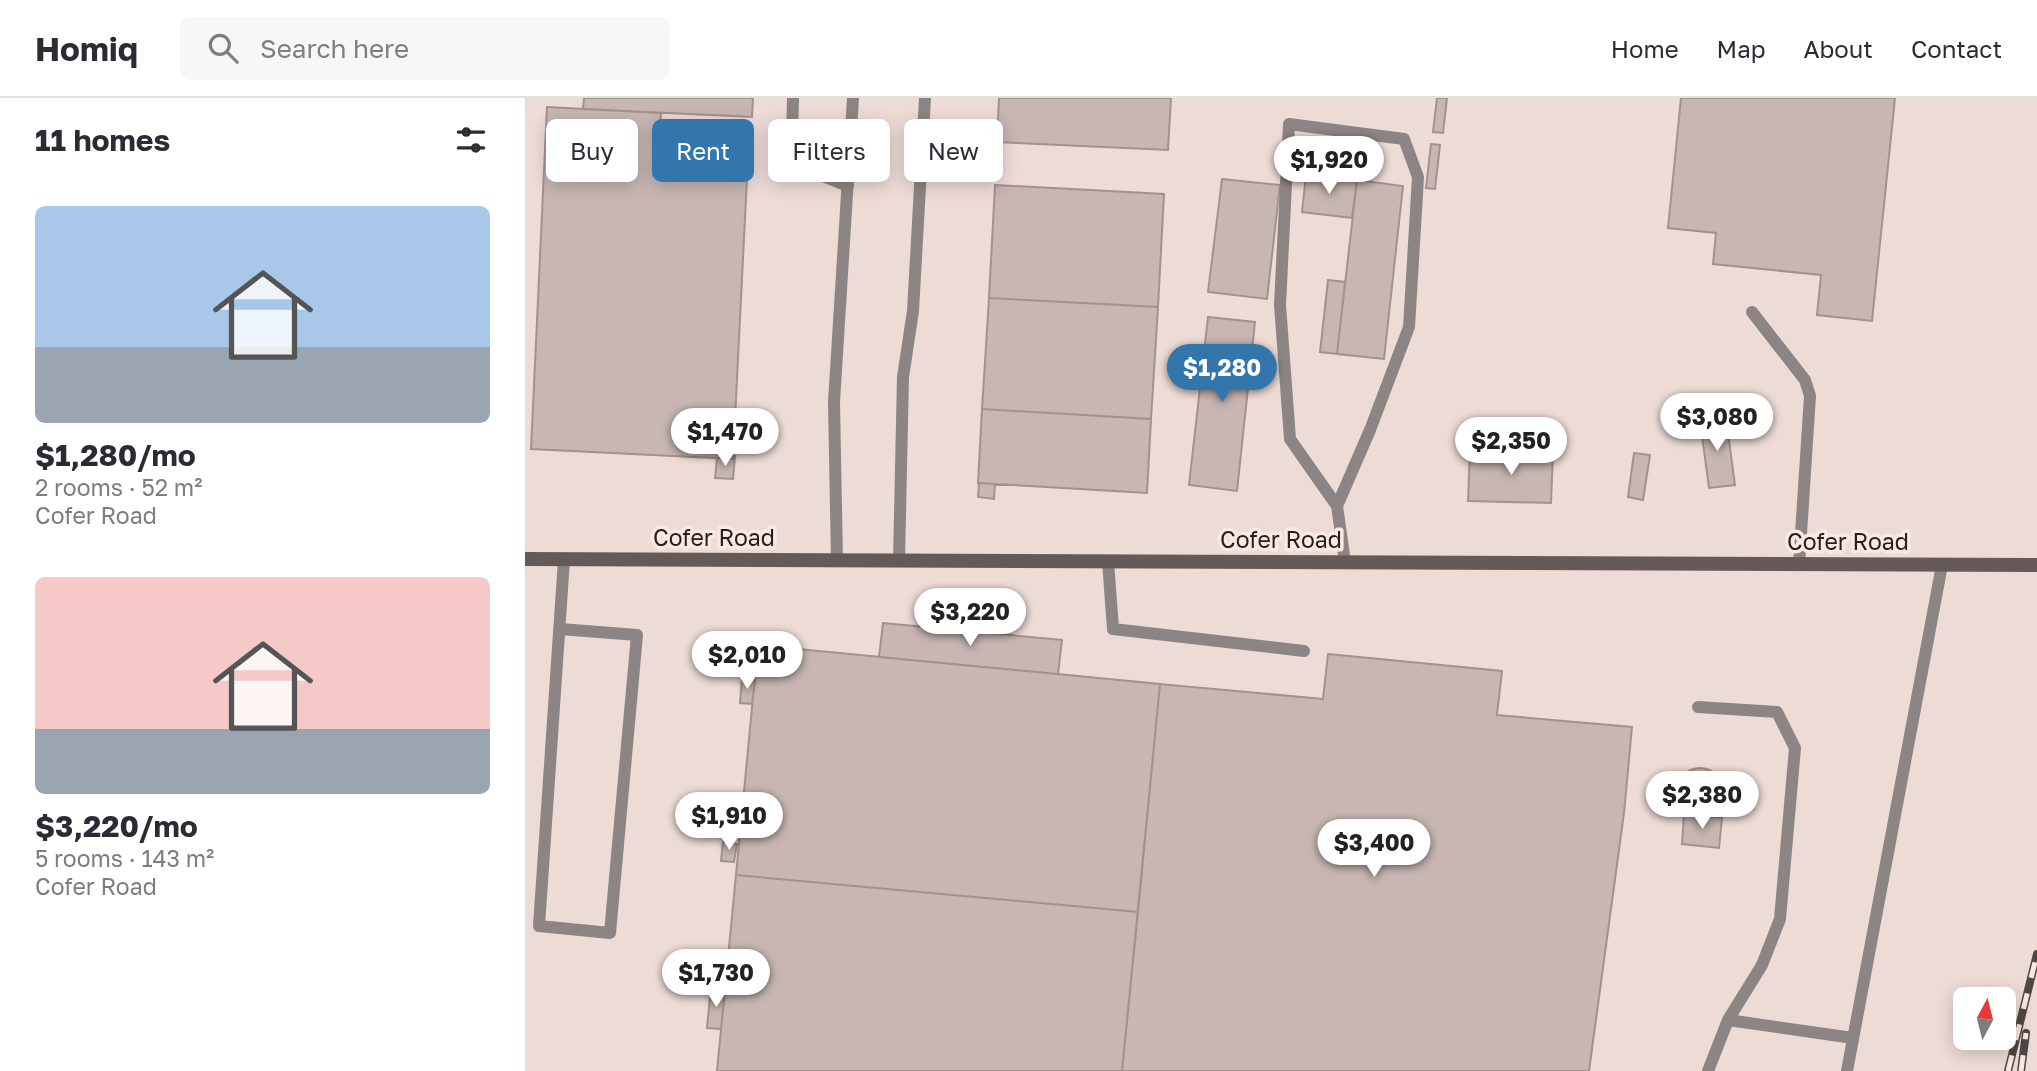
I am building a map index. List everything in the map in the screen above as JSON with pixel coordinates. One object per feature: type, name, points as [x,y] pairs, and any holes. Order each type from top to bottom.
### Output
[{"type":"street","name":"Cofer Road","points":[[525,559],[2037,565]]},
{"type":"lane","points":[[793,98],[792,142],[807,170],[848,186]]},
{"type":"lane","points":[[837,561],[834,402],[853,98]]},
{"type":"lane","points":[[899,561],[903,377],[913,312],[925,98]]},
{"type":"lane","points":[[1337,506],[1370,430],[1409,327],[1418,177],[1404,139],[1289,124],[1280,305],[1290,439],[1337,506],[1345,562]]},
{"type":"lane","points":[[1752,312],[1805,380],[1810,396],[1799,564]]},
{"type":"lane","points":[[560,629],[637,635],[610,933],[539,926],[564,559]]},
{"type":"lane","points":[[1108,562],[1113,629],[1304,651]]},
{"type":"lane","points":[[1847,1071],[1942,565]]},
{"type":"lane","points":[[1698,707],[1777,712],[1795,748],[1780,919],[1762,965],[1728,1020],[1708,1071]]},
{"type":"lane","points":[[1728,1020],[1853,1038]]},
{"type":"building","points":[[584,98],[753,98],[752,117],[583,109]]},
{"type":"building","points":[[999,98],[1171,98],[1168,150],[1003,142],[1003,119],[998,119]]},
{"type":"building","points":[[1437,98],[1447,98],[1443,133],[1433,132]]},
{"type":"building","points":[[1681,98],[1895,98],[1872,321],[1817,315],[1821,275],[1713,264],[1716,233],[1668,228]]},
{"type":"building","points":[[547,107],[661,113],[661,119],[652,119],[652,182],[747,182],[733,459],[531,449],[546,128],[546,182],[638,182],[638,119],[546,119]]},
{"type":"building","points":[[1431,144],[1440,145],[1435,189],[1426,188]]},
{"type":"building","points":[[1306,175],[1357,180],[1352,218],[1302,212]]},
{"type":"building","points":[[1222,179],[1280,185],[1267,299],[1208,292]]},
{"type":"building","points":[[1357,180],[1403,186],[1384,359],[1337,354]]},
{"type":"building","points":[[995,185],[1164,194],[1158,307],[989,298]]},
{"type":"building","points":[[1328,280],[1345,282],[1337,354],[1320,352]]},
{"type":"building","points":[[989,298],[1158,307],[1151,419],[982,409]]},
{"type":"building","points":[[1208,317],[1255,322],[1237,491],[1189,485]]},
{"type":"building","points":[[982,409],[1151,419],[1147,493],[978,483]]},
{"type":"building","points":[[1726,418],[1735,485],[1709,488],[1700,421]]},
{"type":"building","points":[[1470,450],[1553,452],[1551,503],[1468,501]]},
{"type":"building","points":[[1634,453],[1650,455],[1643,500],[1628,497]]},
{"type":"building","points":[[735,456],[733,479],[715,478],[717,458],[733,459]]},
{"type":"building","points":[[979,483],[995,484],[994,499],[978,497]]},
{"type":"building","points":[[883,623],[1062,640],[1058,674],[879,657]]},
{"type":"building","points":[[758,645],[1160,684],[1138,912],[736,875]]},
{"type":"building","points":[[1328,654],[1502,671],[1497,715],[1632,727],[1624,813],[1589,1071],[1122,1071],[1160,684],[1323,699]]},
{"type":"building","points":[[742,679],[755,680],[752,704],[740,703]]},
{"type":"building","points":[[1700,768],[1715,774],[1721,789],[1715,804],[1700,810],[1685,804],[1679,789],[1685,774]]},
{"type":"building","points":[[1684,814],[1722,818],[1719,848],[1682,844]]},
{"type":"building","points":[[723,842],[737,844],[734,862],[721,861]]},
{"type":"building","points":[[736,875],[1138,912],[1122,1071],[717,1071]]},
{"type":"building","points":[[712,965],[717,967],[717,977],[712,979],[707,977],[705,972],[707,967]]},
{"type":"building","points":[[711,988],[725,990],[721,1029],[707,1028]]},
{"type":"railway","points":[[2008,1071],[2037,954]]},
{"type":"railway","points":[[2021,1071],[2026,1033]]}]
